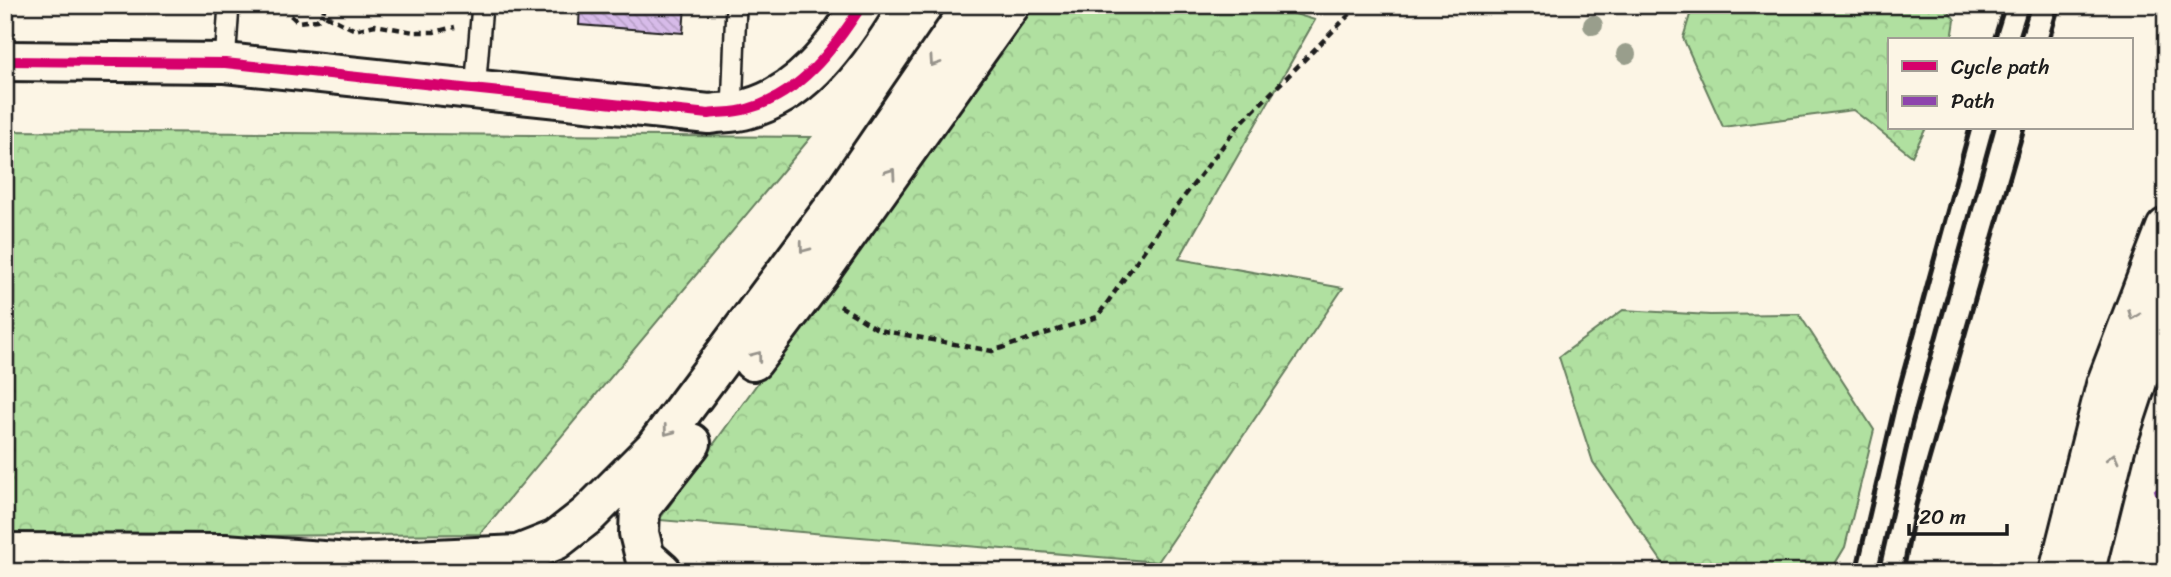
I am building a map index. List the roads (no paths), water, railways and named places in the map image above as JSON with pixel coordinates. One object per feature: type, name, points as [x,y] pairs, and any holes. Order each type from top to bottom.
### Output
[{"type":"main road","points":[[5,61],[225,63],[709,114],[756,105],[803,80],[834,48],[862,5]]},
{"type":"main road","points":[[5,553],[225,554],[351,563],[518,555],[556,540],[588,515],[654,449],[839,201],[973,5]]},
{"type":"main road","points":[[662,572],[645,557],[639,533],[640,508],[809,287],[1010,5]]},
{"type":"main road","points":[[2059,572],[2106,385],[2166,228]]},
{"type":"main road","points":[[2084,572],[2116,445],[2166,297]]},
{"type":"main road","points":[[351,563],[388,572]]},
{"type":"lane","points":[[225,63],[229,5]]},
{"type":"lane","points":[[475,91],[482,5]]},
{"type":"lane","points":[[732,111],[736,5]]},
{"type":"railway","points":[[1995,38],[2005,5]]},
{"type":"railway","points":[[2020,38],[2030,5]]},
{"type":"railway","points":[[2050,38],[2059,5]]},
{"type":"railway","points":[[1856,572],[1898,392],[1969,130]]},
{"type":"railway","points":[[1878,572],[1912,424],[1993,130]]},
{"type":"railway","points":[[1903,572],[1916,505],[2023,130]]}]
